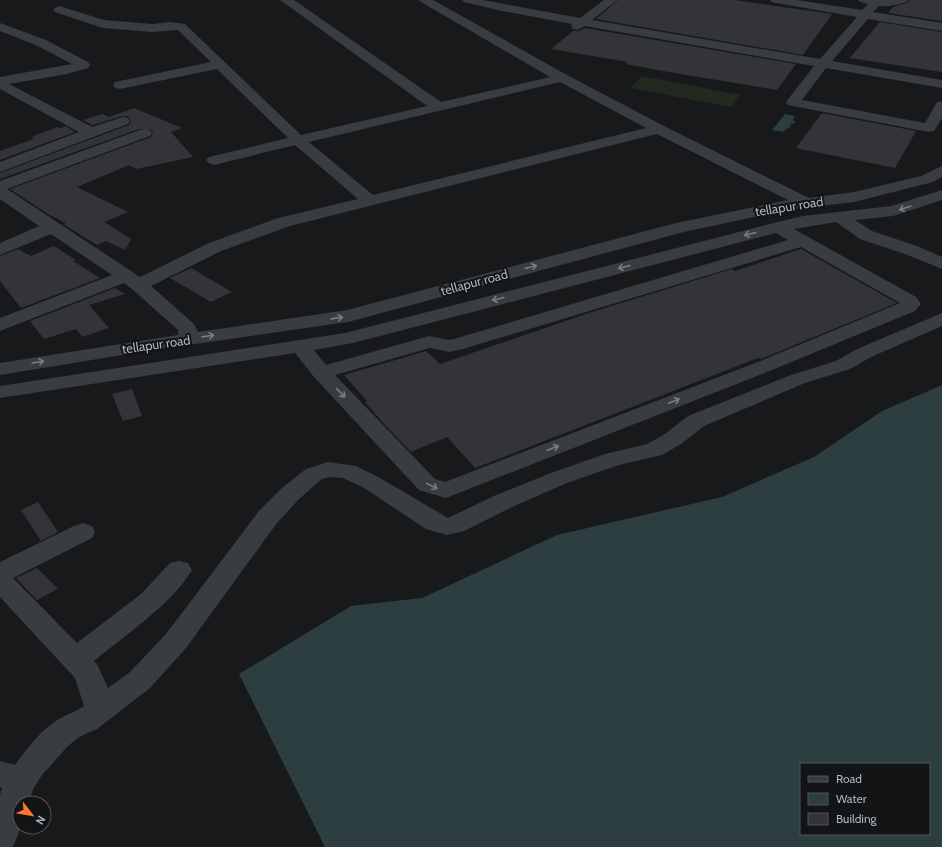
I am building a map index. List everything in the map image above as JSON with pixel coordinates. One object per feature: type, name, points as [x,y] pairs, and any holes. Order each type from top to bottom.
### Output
[{"type":"street","points":[[286,0],[437,106]]},
{"type":"street","points":[[425,0],[562,78],[659,129],[807,203]]},
{"type":"street","points":[[468,0],[502,8],[492,14],[579,25],[821,67],[942,92]]},
{"type":"street","points":[[579,25],[611,0]]},
{"type":"street","points":[[776,0],[942,26]]},
{"type":"street","points":[[863,0],[875,3],[893,3],[902,0]]},
{"type":"street","points":[[875,3],[793,102],[929,128],[942,105]]},
{"type":"street","points":[[59,10],[103,24],[152,28],[170,26],[181,27],[298,140],[370,201]]},
{"type":"street","points":[[0,27],[42,43],[83,65],[67,70],[0,83]]},
{"type":"street","points":[[120,85],[220,64]]},
{"type":"street","points":[[821,67],[942,84]]},
{"type":"street","points":[[214,160],[437,106],[562,78]]},
{"type":"street","points":[[0,83],[90,132]]},
{"type":"street","points":[[0,167],[90,132],[123,121]]},
{"type":"street","points":[[0,325],[132,281],[216,247],[284,222],[659,129]]},
{"type":"street","points":[[0,186],[145,134]]},
{"type":"street","name":"tellapur road","points":[[0,369],[189,339],[348,316],[662,232],[781,206],[854,197],[927,179],[942,171]]},
{"type":"street","points":[[0,192],[132,281],[187,328],[189,339]]},
{"type":"street","points":[[0,392],[346,339],[803,221],[894,211],[942,196]]},
{"type":"street","points":[[839,217],[866,235],[910,250],[942,264]]},
{"type":"street","points":[[0,250],[51,227]]},
{"type":"street","points":[[300,346],[318,369],[427,484],[446,490],[765,366],[908,307],[910,304],[909,300],[892,290],[778,227]]},
{"type":"street","points":[[662,232],[685,251]]},
{"type":"street","points":[[318,369],[429,342],[449,346],[456,345],[803,241]]},
{"type":"street","points":[[545,287],[570,311]]},
{"type":"street","points":[[0,840],[11,813],[18,785],[11,777],[31,766],[57,737],[69,728],[100,711],[145,674],[176,641],[268,517],[290,494],[321,470],[336,469],[357,475],[434,523],[447,527],[455,526],[504,501],[559,478],[613,459],[654,450],[673,439],[696,421],[798,379],[843,365],[864,353],[942,319]]},
{"type":"street","points":[[0,573],[84,532]]},
{"type":"street","points":[[75,660],[150,601],[179,570]]},
{"type":"street","points":[[0,580],[87,672],[95,691],[100,711]]},
{"type":"shaded area","points":[[642,76],[741,95],[731,107],[630,88]]},
{"type":"water","points":[[785,114],[795,116],[793,120],[796,123],[790,124],[791,127],[783,132],[772,130]]},
{"type":"water","points":[[942,385],[942,847],[325,847],[239,674],[351,606],[422,598],[557,535],[722,497],[814,457],[882,411]]},
{"type":"building","points":[[618,0],[734,0],[832,14],[803,55],[596,19]]},
{"type":"building","points":[[910,0],[942,0],[942,21],[888,13],[893,7],[906,3]]},
{"type":"building","points":[[880,22],[942,32],[942,72],[850,58]]},
{"type":"building","points":[[585,28],[796,64],[777,90],[663,71],[626,64],[628,62],[551,49],[573,31],[578,31]]},
{"type":"building","points":[[134,108],[182,128],[171,132],[193,157],[136,169],[129,165],[77,187],[128,212],[104,222],[131,239],[125,250],[106,241],[97,245],[63,224],[66,223],[48,214],[10,189],[151,137],[153,132],[150,129],[139,129],[0,179],[0,173],[129,125],[131,122],[129,117],[123,116],[92,125],[83,120],[102,114],[109,117]]},
{"type":"building","points":[[822,113],[916,131],[895,168],[796,148]]},
{"type":"building","points":[[66,126],[75,132],[0,160],[0,151],[34,139],[31,137],[57,127],[61,128]]},
{"type":"building","points":[[54,246],[76,260],[73,261],[100,278],[21,308],[0,281],[0,256],[18,249],[31,256]]},
{"type":"building","points":[[801,249],[897,303],[761,359],[758,358],[475,468],[447,437],[411,452],[365,402],[367,401],[344,375],[426,351],[440,364],[592,312],[732,269],[735,271]]},
{"type":"building","points":[[191,268],[232,292],[211,302],[170,278]]},
{"type":"building","points":[[115,288],[125,294],[89,305],[109,328],[82,337],[76,329],[44,339],[30,321]]},
{"type":"building","points":[[132,389],[142,416],[123,421],[112,394]]},
{"type":"building","points":[[38,502],[58,532],[41,541],[21,510]]},
{"type":"building","points":[[37,568],[58,589],[37,600],[16,578]]}]
